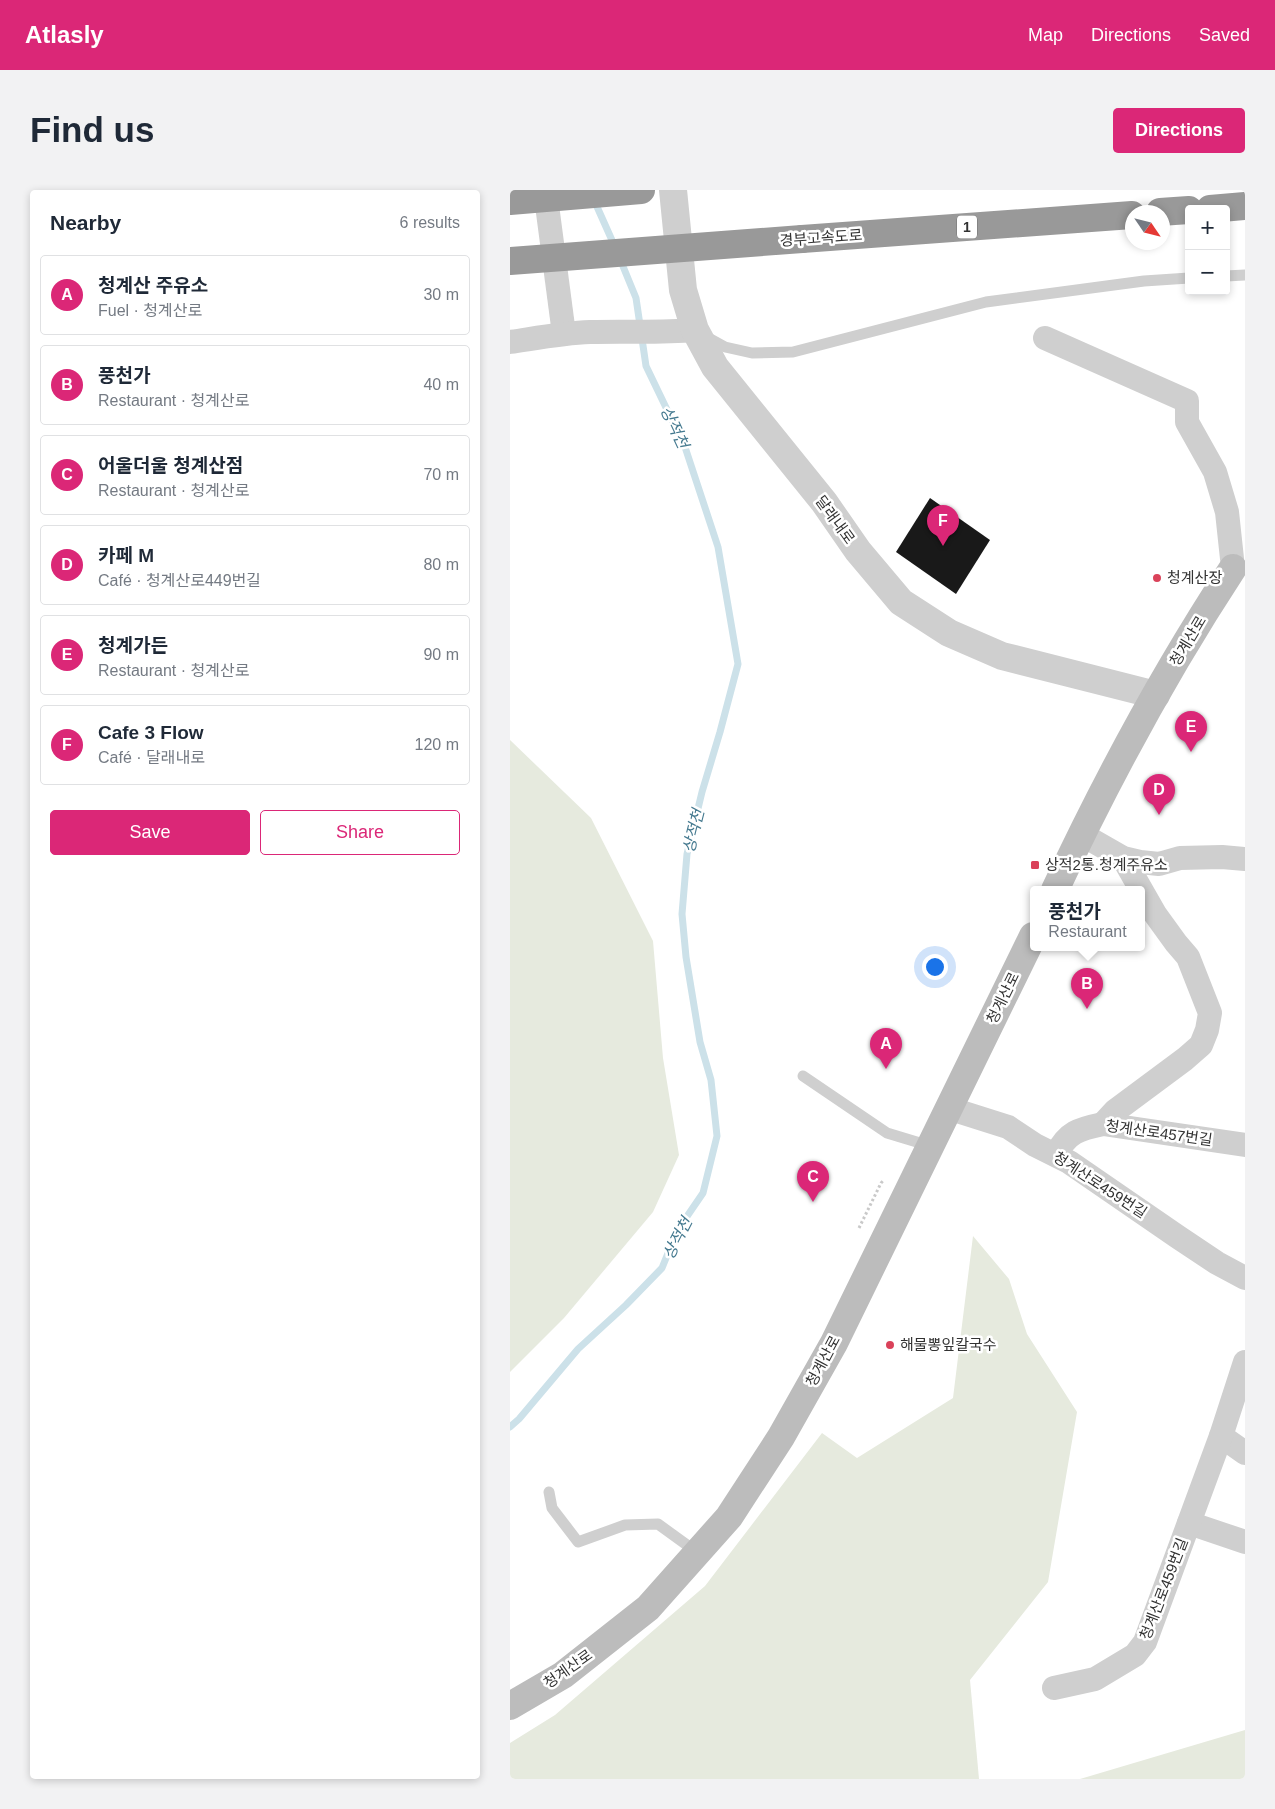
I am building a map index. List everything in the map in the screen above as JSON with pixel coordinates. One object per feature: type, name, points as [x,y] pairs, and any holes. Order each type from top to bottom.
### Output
[{"type":"highway","points":[[510,201],[641,190]]},
{"type":"highway","points":[[1230,207],[1245,206]]},
{"type":"highway","points":[[1170,211],[1185,210]]},
{"type":"highway","name":"경부고속도로","points":[[510,261],[1125,216]]},
{"type":"main road","name":"청계산로","points":[[1057,886],[1081,834],[1156,695],[1198,621],[1239,562]]},
{"type":"main road","name":"청계산로","points":[[510,1706],[562,1675],[648,1608],[729,1517],[781,1437],[834,1343],[1030,942]]},
{"type":"street","points":[[545,190],[564,334]]},
{"type":"street","name":"달래내로","points":[[673,190],[683,290],[695,330],[715,367],[824,502],[858,551],[901,602],[949,632],[1002,656],[1156,695]]},
{"type":"street","points":[[510,342],[591,332],[660,333],[695,330]]},
{"type":"street","points":[[1045,338],[1187,401],[1187,422],[1215,472],[1239,562]]},
{"type":"street","points":[[1081,834],[1123,858],[1159,864],[1180,858],[1245,858]]},
{"type":"street","points":[[1123,858],[1139,886]]},
{"type":"street","points":[[1103,1124],[1116,1111],[1185,1060],[1201,1045],[1207,1030],[1210,1013],[1188,957],[1155,914],[1145,896]]},
{"type":"street","name":"청계산로459번길","points":[[948,1108],[1008,1127],[1035,1145],[1056,1154],[1217,1263],[1245,1278]]},
{"type":"street","name":"청계산로457번길","points":[[1056,1154],[1062,1142],[1080,1129],[1103,1124],[1245,1145]]},
{"type":"street","name":"청계산로459번길","points":[[1054,1688],[1095,1679],[1135,1655],[1145,1642],[1221,1436],[1245,1362]]},
{"type":"street","points":[[1221,1436],[1245,1453]]},
{"type":"street","name":"청계산로459번길","points":[[1189,1523],[1245,1542]]},
{"type":"lane","points":[[1230,276],[1245,275]]},
{"type":"lane","points":[[695,330],[725,347],[752,353],[793,352],[986,302],[1144,281],[1185,278]]},
{"type":"lane","points":[[803,1076],[887,1133],[930,1146]]},
{"type":"lane","points":[[549,1492],[552,1508],[578,1542],[626,1525],[658,1524],[698,1553]]},
{"type":"path","points":[[858,1232],[880,1183],[888,1178]]},
{"type":"shaded area","points":[[510,740],[591,818],[653,941],[663,1058],[679,1155],[653,1212],[564,1318],[510,1372]]},
{"type":"shaded area","points":[[973,1236],[1009,1279],[1027,1334],[1077,1412],[1048,1582],[970,1680],[979,1779],[510,1779],[510,1743],[555,1715],[705,1586],[822,1433],[857,1458],[953,1398]]},
{"type":"shaded area","points":[[1245,1730],[1245,1779],[1080,1779]]},
{"type":"building","points":[[930,498],[990,540],[956,594],[896,552]]},
{"type":"waterway","name":"상적천","points":[[594,200],[615,247]]},
{"type":"waterway","name":"상적천","points":[[510,1427],[519,1419],[578,1349],[626,1305],[662,1268],[677,1231],[703,1193],[717,1136],[711,1080],[700,1042],[686,957],[682,914],[687,854],[702,792],[738,664],[718,547],[685,447],[646,366],[636,298],[620,259]]},
{"type":"place","name":"Cafe 3 Flow","points":[[943,546]]},
{"type":"place","name":"청계산장","points":[[1157,578]]},
{"type":"place","name":"청계가든","points":[[1191,752]]},
{"type":"place","name":"카페 M","points":[[1159,815]]},
{"type":"place","name":"상적2통.청계주유소","points":[[1035,865]]},
{"type":"place","name":"풍천가","points":[[1087,1009]]},
{"type":"place","name":"청계산 주유소","points":[[886,1069]]},
{"type":"place","name":"어울더울 청계산점","points":[[813,1202]]},
{"type":"place","name":"해물뽕잎칼국수","points":[[890,1345]]}]
